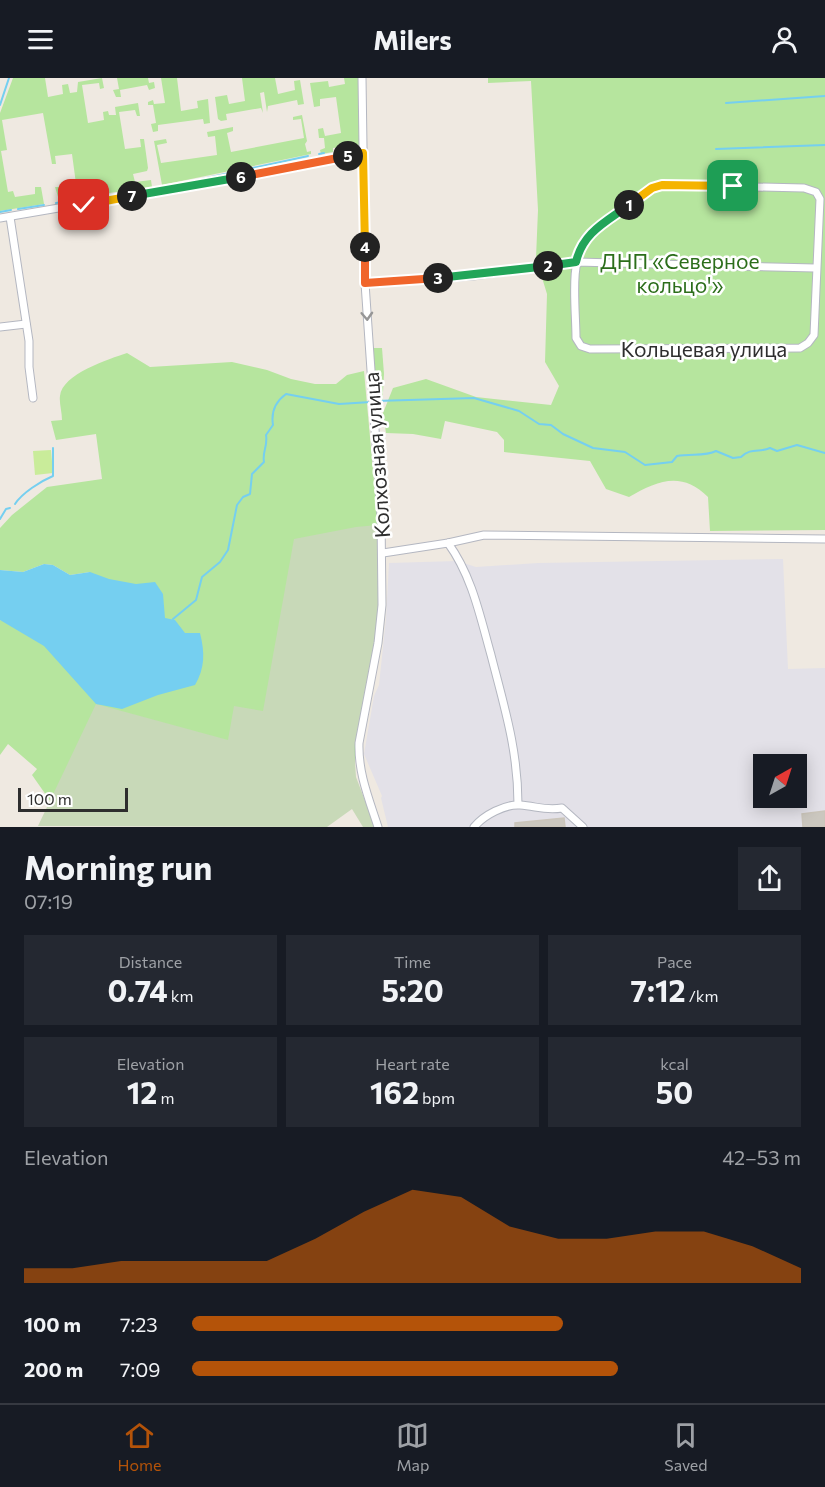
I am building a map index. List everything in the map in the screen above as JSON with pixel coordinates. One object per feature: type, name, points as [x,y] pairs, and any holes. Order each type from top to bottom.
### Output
[{"type":"street","name":"Колхозная улица","points":[[362,78],[365,283],[382,553],[382,606],[378,643],[359,743],[361,775],[378,827]]},
{"type":"street","points":[[0,218],[258,174],[363,153]]},
{"type":"street","name":"Кольцевая улица","points":[[662,185],[804,188],[816,192],[820,199],[815,268],[814,335],[800,348],[590,349],[581,345],[576,338],[576,262],[579,246],[586,237],[652,188],[662,185]]},
{"type":"street","points":[[10,217],[26,324],[33,398]]},
{"type":"street","points":[[365,283],[473,276],[576,262],[815,268]]},
{"type":"street","points":[[0,327],[26,324]]},
{"type":"street","points":[[382,553],[484,535],[825,539]]},
{"type":"street","points":[[448,543],[461,561],[478,609],[510,728],[518,770],[518,804]]},
{"type":"street","points":[[474,827],[495,811],[518,804],[547,810],[562,808],[583,827]]},
{"type":"shaded area","points":[[783,559],[788,669],[825,668],[825,827],[388,827],[382,796],[364,754],[374,696],[379,685],[389,563],[457,561],[476,567],[538,563]]},
{"type":"green space","points":[[13,78],[45,78],[48,97],[63,94],[62,85],[68,84],[70,93],[77,92],[78,82],[102,78],[104,88],[100,89],[99,83],[82,85],[88,123],[104,120],[103,112],[108,111],[109,115],[116,115],[115,107],[138,103],[140,116],[137,116],[135,110],[119,112],[125,149],[141,147],[140,139],[144,139],[148,168],[147,171],[133,174],[135,182],[151,180],[152,187],[59,200],[55,187],[59,187],[60,194],[77,191],[72,154],[55,156],[56,164],[52,164],[43,113],[2,120],[7,150],[1,151],[8,192],[13,191],[15,197],[35,194],[35,187],[41,187],[44,204],[0,211],[0,113]]},
{"type":"green space","points":[[117,78],[148,78],[149,83],[154,82],[155,88],[149,90],[147,85],[120,90],[121,97],[116,97],[113,90],[119,89]]},
{"type":"green space","points":[[161,78],[177,78],[181,111],[198,108],[197,101],[208,99],[210,123],[204,124],[203,119],[158,125],[158,131],[153,132],[151,124],[156,123],[153,105],[148,105],[148,102],[153,100],[154,104],[165,103]]},
{"type":"green space","points":[[242,78],[275,78],[278,94],[295,90],[294,81],[300,80],[304,104],[298,105],[297,100],[268,106],[267,112],[264,92],[260,93],[263,113],[261,108],[226,114],[227,120],[221,121],[218,119],[215,97],[227,95],[229,104],[245,101]]},
{"type":"green space","points":[[344,78],[358,78],[360,145],[340,150],[340,147],[333,148],[333,152],[321,154],[320,150],[325,148],[324,138],[319,138],[318,129],[323,128],[325,136],[341,133],[336,97],[320,99],[320,106],[314,107],[310,83],[328,81],[329,87],[345,84]]},
{"type":"green space","name":"ДНП «Северное кольцо'»","points":[[488,78],[825,78],[825,530],[710,531],[708,497],[689,484],[679,481],[660,483],[629,497],[606,489],[590,461],[504,452],[504,440],[497,432],[445,421],[441,439],[413,434],[386,433],[383,413],[393,388],[426,379],[476,397],[551,405],[559,386],[545,362],[547,294],[536,258],[538,210],[531,81],[488,83]]},
{"type":"green space","points":[[302,115],[307,141],[305,144],[307,152],[311,151],[311,154],[162,185],[154,141],[166,139],[167,143],[157,145],[161,163],[217,155],[215,136],[208,137],[207,132],[233,127],[233,131],[227,133],[231,152],[304,138],[301,119],[293,120],[293,117]]},
{"type":"green space","points":[[373,348],[382,348],[384,374],[382,410],[376,411]]},
{"type":"green space","points":[[127,353],[150,367],[232,362],[315,384],[336,384],[347,375],[364,371],[378,525],[375,644],[356,734],[355,765],[51,802],[32,775],[37,769],[8,744],[0,755],[0,620],[4,621],[90,572],[70,575],[53,565],[44,564],[23,572],[0,570],[0,528],[12,515],[47,487],[102,479],[96,434],[56,440],[51,421],[62,420],[60,396],[69,381],[88,368]]},
{"type":"green space","points":[[51,450],[53,473],[35,475],[33,451]]},
{"type":"green space","points":[[378,525],[379,604],[375,644],[354,748],[356,777],[375,827],[363,827],[352,809],[327,827],[38,826],[96,704],[228,740],[234,706],[263,711],[294,539]]},
{"type":"water","points":[[44,564],[53,565],[70,575],[90,572],[109,579],[136,584],[155,582],[163,594],[165,618],[175,620],[185,633],[200,633],[203,660],[201,673],[195,685],[158,695],[122,709],[96,704],[44,646],[0,620],[0,570],[23,572]]},
{"type":"building","points":[[825,811],[825,827],[803,827],[802,814]]},
{"type":"building","points":[[564,818],[565,827],[515,827],[515,823]]},
{"type":"waterway","points":[[0,105],[9,78]]},
{"type":"waterway","points":[[726,103],[825,96]]},
{"type":"waterway","points":[[716,149],[825,145]]},
{"type":"waterway","points":[[319,154],[324,153]]},
{"type":"waterway","points":[[179,184],[308,156]]},
{"type":"waterway","points":[[56,203],[145,190]]},
{"type":"waterway","points":[[18,209],[44,205]]},
{"type":"waterway","points":[[0,212],[11,210]]},
{"type":"waterway","points":[[173,619],[196,600],[202,577],[220,562],[228,550],[237,505],[243,497],[250,494],[252,474],[264,462],[266,435],[273,425],[273,412],[279,401],[286,394],[339,404],[371,402]]},
{"type":"waterway","points":[[376,401],[474,398],[519,411],[539,424],[551,425],[563,434],[593,448],[625,452],[645,465],[672,462],[677,456],[682,455],[707,454],[716,451],[733,458],[741,457],[752,451],[770,448],[777,451],[797,445],[825,453]]},
{"type":"waterway","points":[[15,504],[32,488],[53,476],[53,448]]},
{"type":"waterway","points":[[0,519],[6,509],[10,508]]},
{"type":"route","points":[[84,205],[363,153],[365,283],[473,276],[576,262],[579,246],[586,237],[652,188],[662,185],[733,186]]}]
